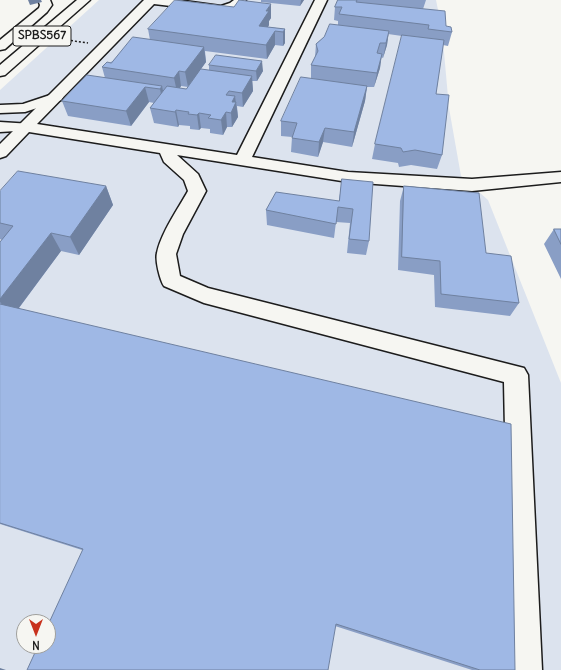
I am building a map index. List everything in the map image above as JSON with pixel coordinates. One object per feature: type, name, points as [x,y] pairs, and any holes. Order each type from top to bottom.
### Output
[{"type":"main road","points":[[0,46],[43,10],[46,5],[44,0]]},
{"type":"main road","name":"SPBS567","points":[[3,65],[70,0]]},
{"type":"main road","name":"SPBS567","points":[[3,65],[84,0]]},
{"type":"main road","points":[[0,153],[56,97],[141,2],[150,0],[221,9],[234,6],[240,0]]},
{"type":"main road","points":[[242,160],[320,0]]},
{"type":"main road","points":[[0,78],[8,71],[3,65]]},
{"type":"main road","points":[[0,109],[25,108],[56,97]]},
{"type":"main road","points":[[0,114],[30,124],[167,150],[348,177],[472,185],[561,177]]},
{"type":"main road","points":[[0,127],[30,124]]},
{"type":"main road","points":[[167,150],[170,158],[192,178],[197,191],[174,234],[166,254],[171,281],[204,295],[516,375],[526,670]]},
{"type":"shaded area","points":[[99,0],[436,0],[442,30],[449,108],[461,176],[488,200],[561,383],[561,670],[0,670],[0,90]]},
{"type":"building","points":[[175,0],[234,7],[239,0],[271,4],[266,11],[269,11],[259,26],[285,29],[283,32],[275,31],[266,45],[148,29]]},
{"type":"building","points":[[338,0],[357,0],[356,2],[445,11],[446,26],[451,27],[452,32],[428,29],[429,25],[339,14],[342,7],[335,7]]},
{"type":"building","points":[[330,24],[389,31],[386,43],[380,43],[377,53],[382,54],[377,73],[311,65],[318,51],[316,44],[324,37]]},
{"type":"building","points":[[402,35],[444,40],[436,94],[449,95],[442,155],[415,150],[403,152],[401,148],[375,144]]},
{"type":"building","points":[[133,37],[204,47],[185,72],[179,71],[174,78],[102,67],[107,62],[111,63]]},
{"type":"building","points":[[216,55],[262,61],[256,71],[209,65]]},
{"type":"building","points":[[201,69],[252,76],[242,93],[229,91],[226,95],[235,96],[232,102],[236,102],[231,113],[226,112],[221,120],[208,118],[211,115],[199,113],[197,115],[188,114],[189,112],[176,110],[175,112],[150,108],[167,86],[186,89]]},
{"type":"building","points":[[87,75],[162,86],[160,89],[145,87],[126,111],[62,101]]},
{"type":"building","points":[[301,77],[367,86],[354,132],[325,128],[319,142],[292,138],[297,123],[281,121]]},
{"type":"building","points":[[18,171],[106,186],[70,237],[51,233],[0,299],[0,242],[13,226],[0,223],[0,191]]},
{"type":"building","points":[[342,179],[373,182],[369,241],[349,239],[353,209],[338,207],[336,224],[266,210],[276,192],[339,201]]},
{"type":"building","points":[[404,186],[479,193],[486,253],[511,256],[519,303],[441,294],[440,261],[402,257]]},
{"type":"building","points":[[554,229],[561,229],[561,244]]},
{"type":"building","points":[[0,304],[511,424],[515,670],[480,670],[336,624],[328,670],[27,670],[34,654],[56,654],[56,614],[53,614],[83,549],[0,523]]}]
